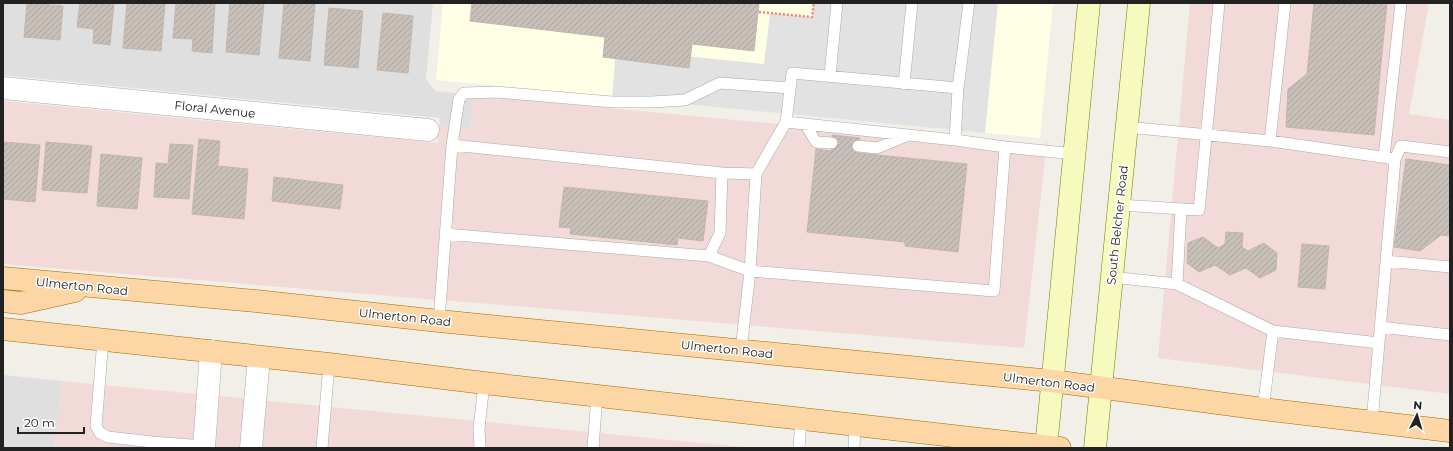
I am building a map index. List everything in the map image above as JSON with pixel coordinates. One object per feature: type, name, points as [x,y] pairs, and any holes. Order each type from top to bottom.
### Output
[{"type":"main road","points":[[3,329],[330,364],[1051,448],[1052,382],[1089,3]]},
{"type":"main road","name":"South Belcher Road","points":[[1095,448],[1139,3]]},
{"type":"main road","name":"Ulmerton Road","points":[[3,278],[1052,382],[1450,431]]},
{"type":"main road","points":[[3,302],[21,304],[92,287]]},
{"type":"street","name":"Floral Avenue","points":[[3,88],[428,130]]},
{"type":"street","points":[[204,447],[211,351]]},
{"type":"street","points":[[251,448],[259,357]]},
{"type":"lane","points":[[830,76],[837,3]]},
{"type":"lane","points":[[904,84],[912,3]]},
{"type":"lane","points":[[955,140],[958,88],[969,3]]},
{"type":"lane","points":[[1120,205],[1199,210],[1219,3]]},
{"type":"lane","points":[[1270,142],[1285,3]]},
{"type":"lane","points":[[1372,422],[1386,261],[1390,158],[1401,3]]},
{"type":"lane","points":[[741,350],[750,271],[756,174],[786,122],[792,73],[958,88]]},
{"type":"lane","points":[[439,321],[452,146],[459,99],[464,93],[496,92],[612,102],[652,102],[685,100],[720,83],[790,88]]},
{"type":"lane","points":[[786,122],[1075,154]]},
{"type":"lane","points":[[805,124],[816,142],[832,143]]},
{"type":"lane","points":[[1127,127],[1270,142],[1390,158]]},
{"type":"lane","points":[[858,146],[877,148],[908,135]]},
{"type":"lane","points":[[452,146],[722,173],[756,174]]},
{"type":"lane","points":[[1390,158],[1401,146],[1450,152]]},
{"type":"lane","points":[[445,234],[709,256],[750,271],[994,291],[1005,147]]},
{"type":"lane","points":[[709,256],[720,233],[722,173]]},
{"type":"lane","points":[[1177,284],[1181,209]]},
{"type":"lane","points":[[1386,261],[1450,267]]},
{"type":"lane","points":[[1111,277],[1177,284],[1273,331],[1379,343]]},
{"type":"lane","points":[[1380,327],[1450,335]]},
{"type":"lane","points":[[1263,409],[1273,331]]},
{"type":"lane","points":[[103,339],[96,426],[100,433],[108,438],[152,445],[204,447]]},
{"type":"lane","points":[[322,448],[330,364]]},
{"type":"lane","points":[[480,448],[479,429],[484,383]]},
{"type":"lane","points":[[593,448],[596,396]]},
{"type":"lane","points":[[799,448],[802,419]]},
{"type":"lane","points":[[854,448],[855,425]]},
{"type":"path","points":[[759,12],[812,17],[814,3]]},
{"type":"shaded area","points":[[3,3],[433,3],[426,79],[435,91],[473,95],[471,129],[439,126],[440,118],[3,75]]},
{"type":"shaded area","points":[[443,3],[1053,3],[1040,138],[436,80]]},
{"type":"shaded area","points":[[814,3],[998,3],[985,133],[612,97],[616,49],[764,64],[770,13],[812,17]]},
{"type":"shaded area","points":[[1190,3],[1429,3],[1409,114],[1450,120],[1450,394],[1158,358]]},
{"type":"shaded area","points":[[473,95],[1039,149],[1047,141],[1024,348],[3,264],[3,101],[438,143],[439,126],[471,129]]},
{"type":"shaded area","points":[[3,375],[62,381],[55,448],[3,448]]},
{"type":"shaded area","points":[[62,381],[197,394],[193,448],[55,448]]},
{"type":"shaded area","points":[[219,396],[753,448],[216,448]]},
{"type":"building","points":[[27,3],[63,6],[60,40],[24,37]]},
{"type":"building","points":[[80,3],[114,3],[110,45],[93,43],[94,29],[77,27]]},
{"type":"building","points":[[127,3],[165,3],[161,51],[123,48]]},
{"type":"building","points":[[176,3],[215,3],[212,53],[192,51],[193,39],[173,38]]},
{"type":"building","points":[[230,3],[264,3],[259,55],[226,52]]},
{"type":"building","points":[[284,3],[315,3],[310,61],[279,58]]},
{"type":"building","points":[[472,3],[759,3],[754,51],[692,44],[689,68],[603,57],[605,37],[470,21]]},
{"type":"building","points":[[1314,3],[1387,3],[1374,135],[1286,127],[1288,89],[1307,74]]},
{"type":"building","points":[[329,8],[363,11],[358,68],[324,65]]},
{"type":"building","points":[[383,13],[413,16],[408,73],[377,70]]},
{"type":"building","points":[[832,135],[860,138],[858,153],[967,164],[958,252],[905,246],[905,242],[807,232],[816,149],[831,151]]},
{"type":"building","points":[[199,139],[220,141],[218,166],[248,169],[244,219],[192,214]]},
{"type":"building","points":[[3,142],[40,145],[35,202],[3,199]]},
{"type":"building","points":[[46,142],[92,146],[87,193],[42,190]]},
{"type":"building","points":[[170,144],[193,145],[189,199],[154,197],[156,163],[168,164]]},
{"type":"building","points":[[101,154],[142,158],[137,209],[97,206]]},
{"type":"building","points":[[1406,159],[1450,165],[1450,236],[1441,235],[1420,251],[1394,247]]},
{"type":"building","points":[[274,177],[343,185],[340,209],[272,201]]},
{"type":"building","points":[[564,187],[708,201],[703,241],[678,238],[677,245],[570,234],[571,228],[559,227]]},
{"type":"building","points":[[1226,232],[1243,233],[1242,247],[1248,251],[1264,243],[1277,253],[1276,270],[1260,278],[1246,268],[1230,275],[1215,265],[1199,272],[1187,263],[1188,243],[1203,237],[1218,248],[1225,244]]},
{"type":"building","points":[[1302,244],[1329,246],[1325,289],[1298,287]]}]
